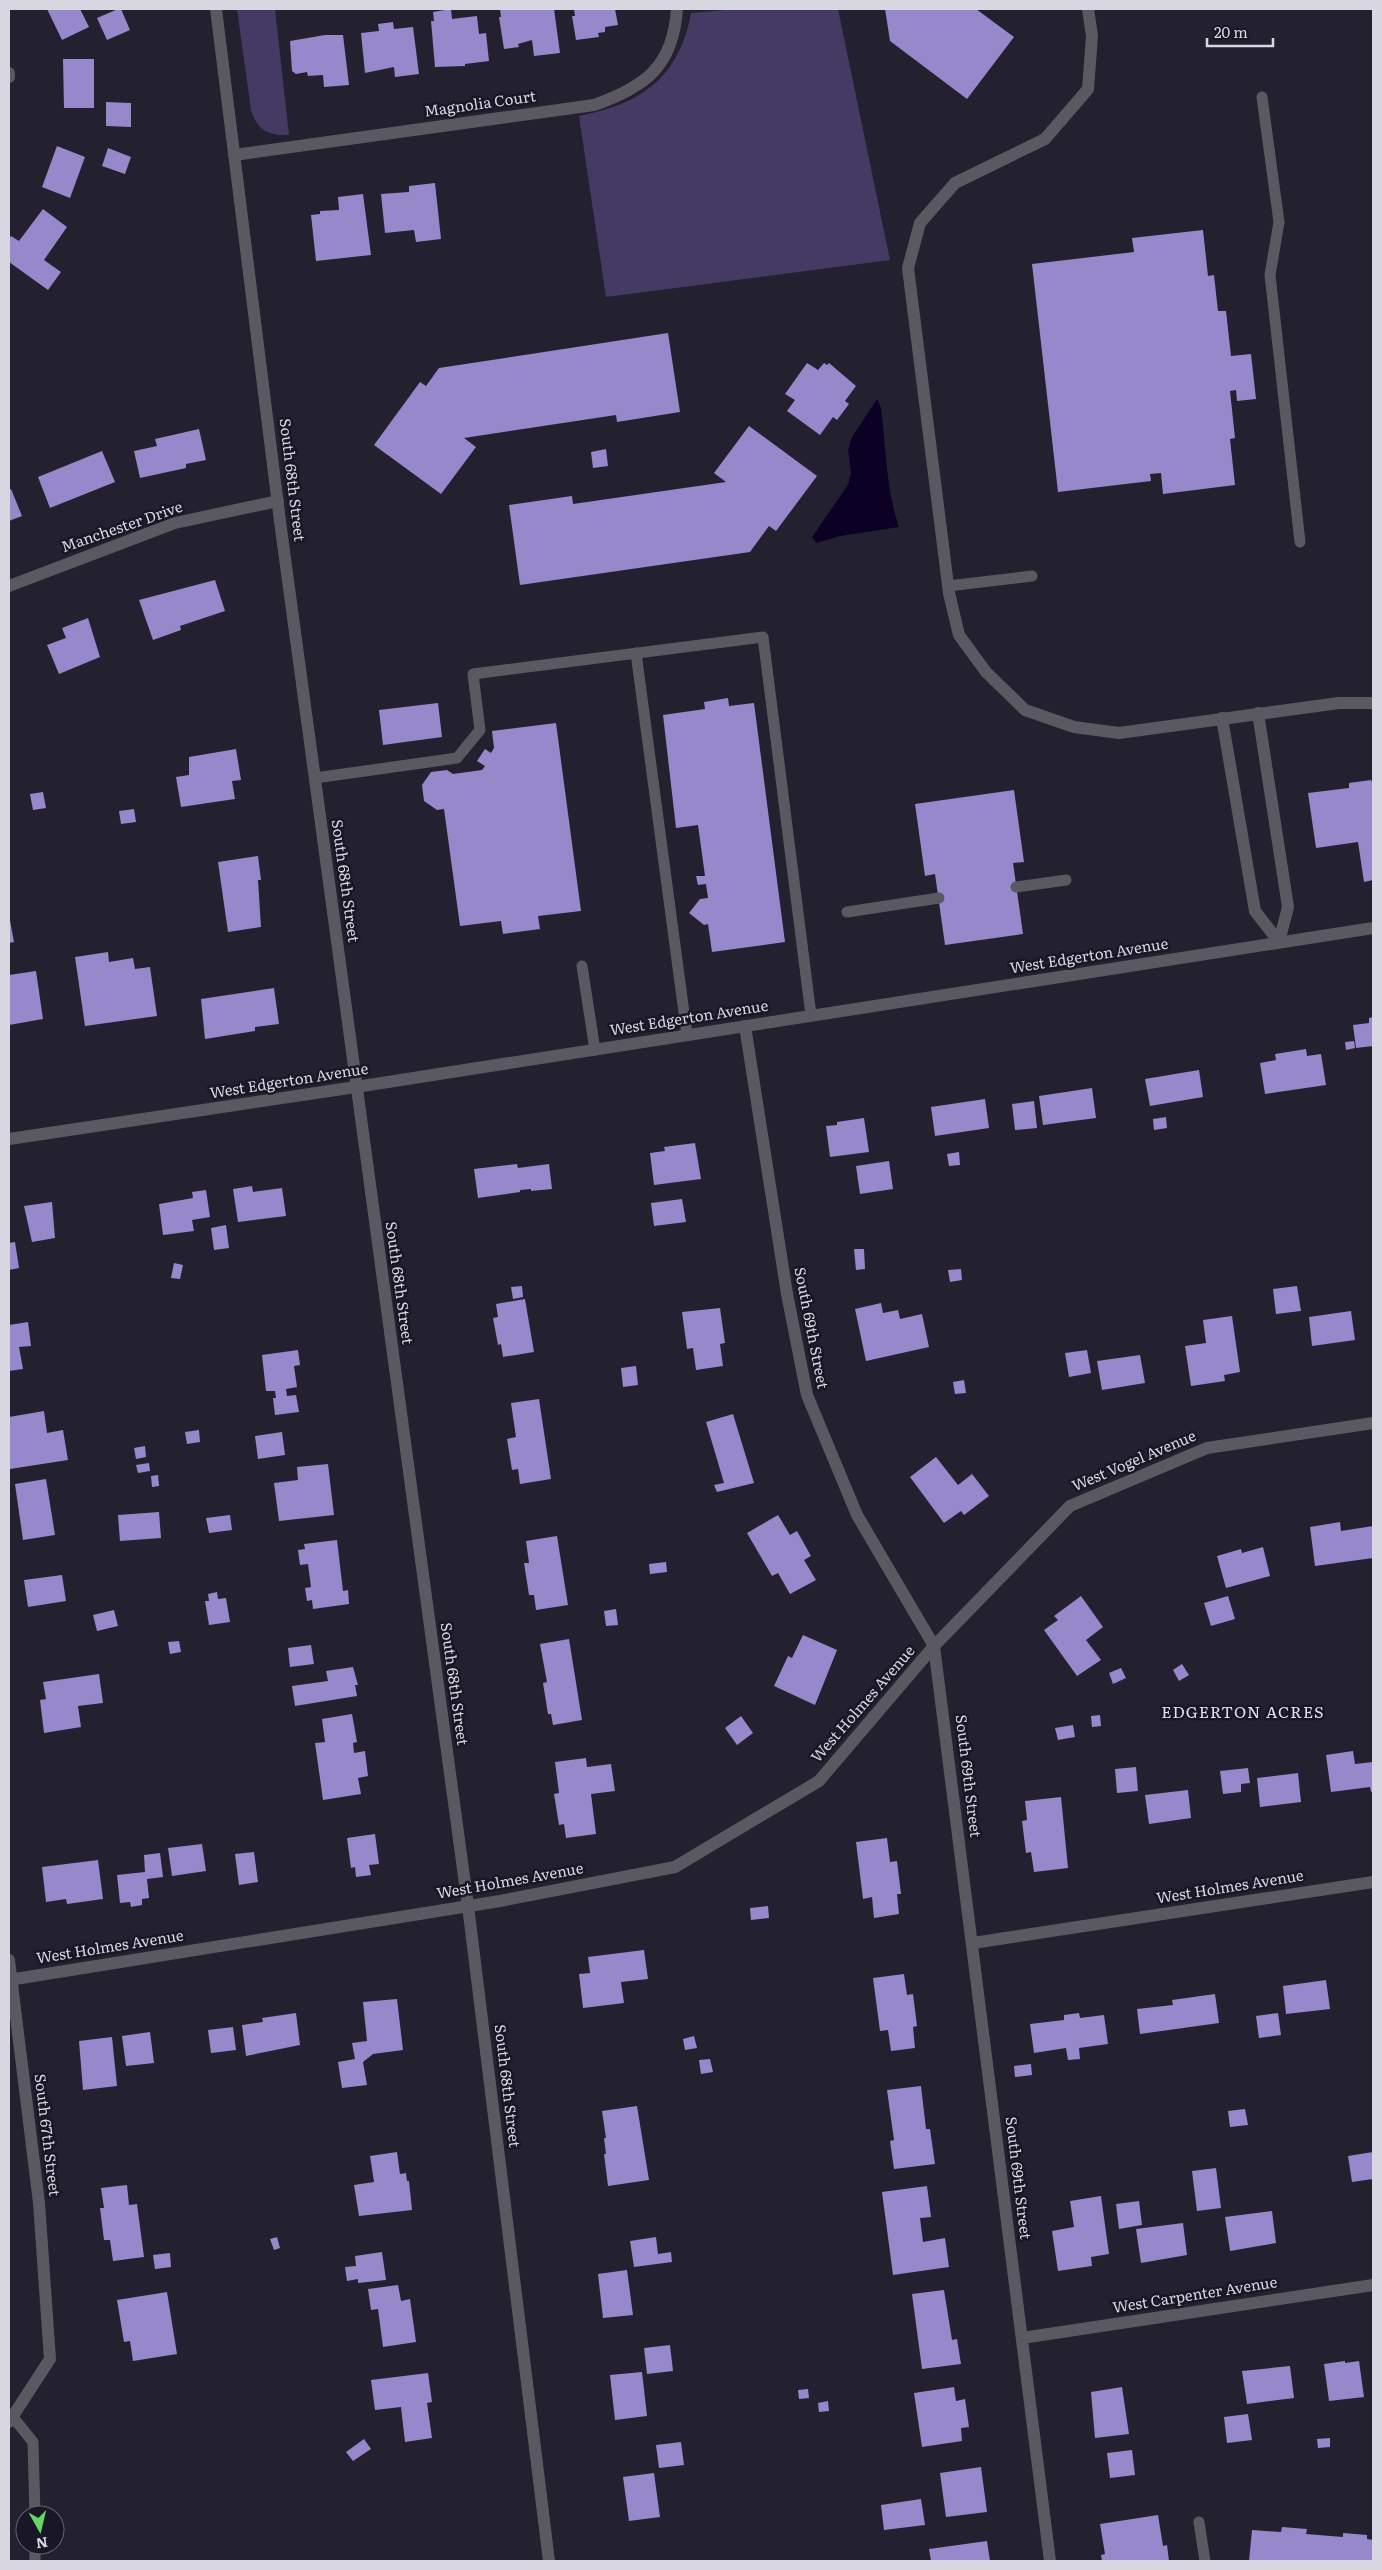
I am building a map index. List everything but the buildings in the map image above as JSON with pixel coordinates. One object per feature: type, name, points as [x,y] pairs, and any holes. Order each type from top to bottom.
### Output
[{"type":"street","name":"South 68th Street","points":[[216,9],[278,502],[468,1906],[549,2561]]},
{"type":"street","name":"Magnolia Court","points":[[234,155],[594,105],[625,94],[649,77],[665,57],[676,30],[677,9]]},
{"type":"street","points":[[1088,9],[1092,36],[1088,89],[1045,140],[955,183],[920,223],[908,268],[948,586],[959,635],[986,672],[1025,710],[1074,727],[1119,733],[1339,703],[1373,703]]},
{"type":"street","name":"Manchester Drive","points":[[9,586],[175,523],[278,502]]},
{"type":"street","points":[[1258,713],[1288,907],[1279,942]]},
{"type":"street","points":[[1222,718],[1255,911],[1279,942]]},
{"type":"street","name":"West Edgerton Avenue","points":[[9,1139],[356,1087],[1373,928]]},
{"type":"street","name":"South 69th Street","points":[[745,1026],[787,1294],[807,1395],[857,1515],[934,1646],[1050,2561]]},
{"type":"street","name":"West Vogel Avenue","points":[[934,1646],[1070,1506],[1207,1448],[1373,1422]]},
{"type":"street","name":"West Holmes Avenue","points":[[10,1980],[468,1906],[675,1867],[819,1781],[934,1646]]},
{"type":"street","name":"West Holmes Avenue","points":[[973,1943],[1373,1882]]},
{"type":"street","name":"South 67th Street","points":[[9,1960],[10,1980],[40,2203],[50,2359],[10,2417]]},
{"type":"street","name":"West Carpenter Avenue","points":[[1022,2338],[1373,2285]]},
{"type":"lane","points":[[1262,96],[1279,222],[1270,275],[1300,542]]},
{"type":"lane","points":[[948,586],[1032,576]]},
{"type":"lane","points":[[315,778],[457,758],[480,730],[473,674],[763,637],[811,1015]]},
{"type":"lane","points":[[636,653],[687,1035]]},
{"type":"lane","points":[[1016,887],[1066,880]]},
{"type":"lane","points":[[847,912],[939,898]]},
{"type":"lane","points":[[582,966],[595,1050]]},
{"type":"lane","points":[[10,2417],[33,2442],[35,2505]]},
{"type":"lane","points":[[1199,2522],[1205,2561]]},
{"type":"shaded area","points":[[237,9],[275,9],[289,135],[269,133],[260,127],[253,117]]},
{"type":"shaded area","points":[[737,9],[838,9],[890,260],[606,297],[579,116],[621,104],[639,95],[654,84],[667,71],[677,55],[685,36],[691,13]]},
{"type":"shaded area","points":[[877,399],[881,408],[891,498],[899,527],[840,536],[816,543],[812,537],[848,485],[851,473],[848,450],[852,437]]},
{"type":"district","name":"EDGERTON ACRES","points":[[1243,1712]]}]
